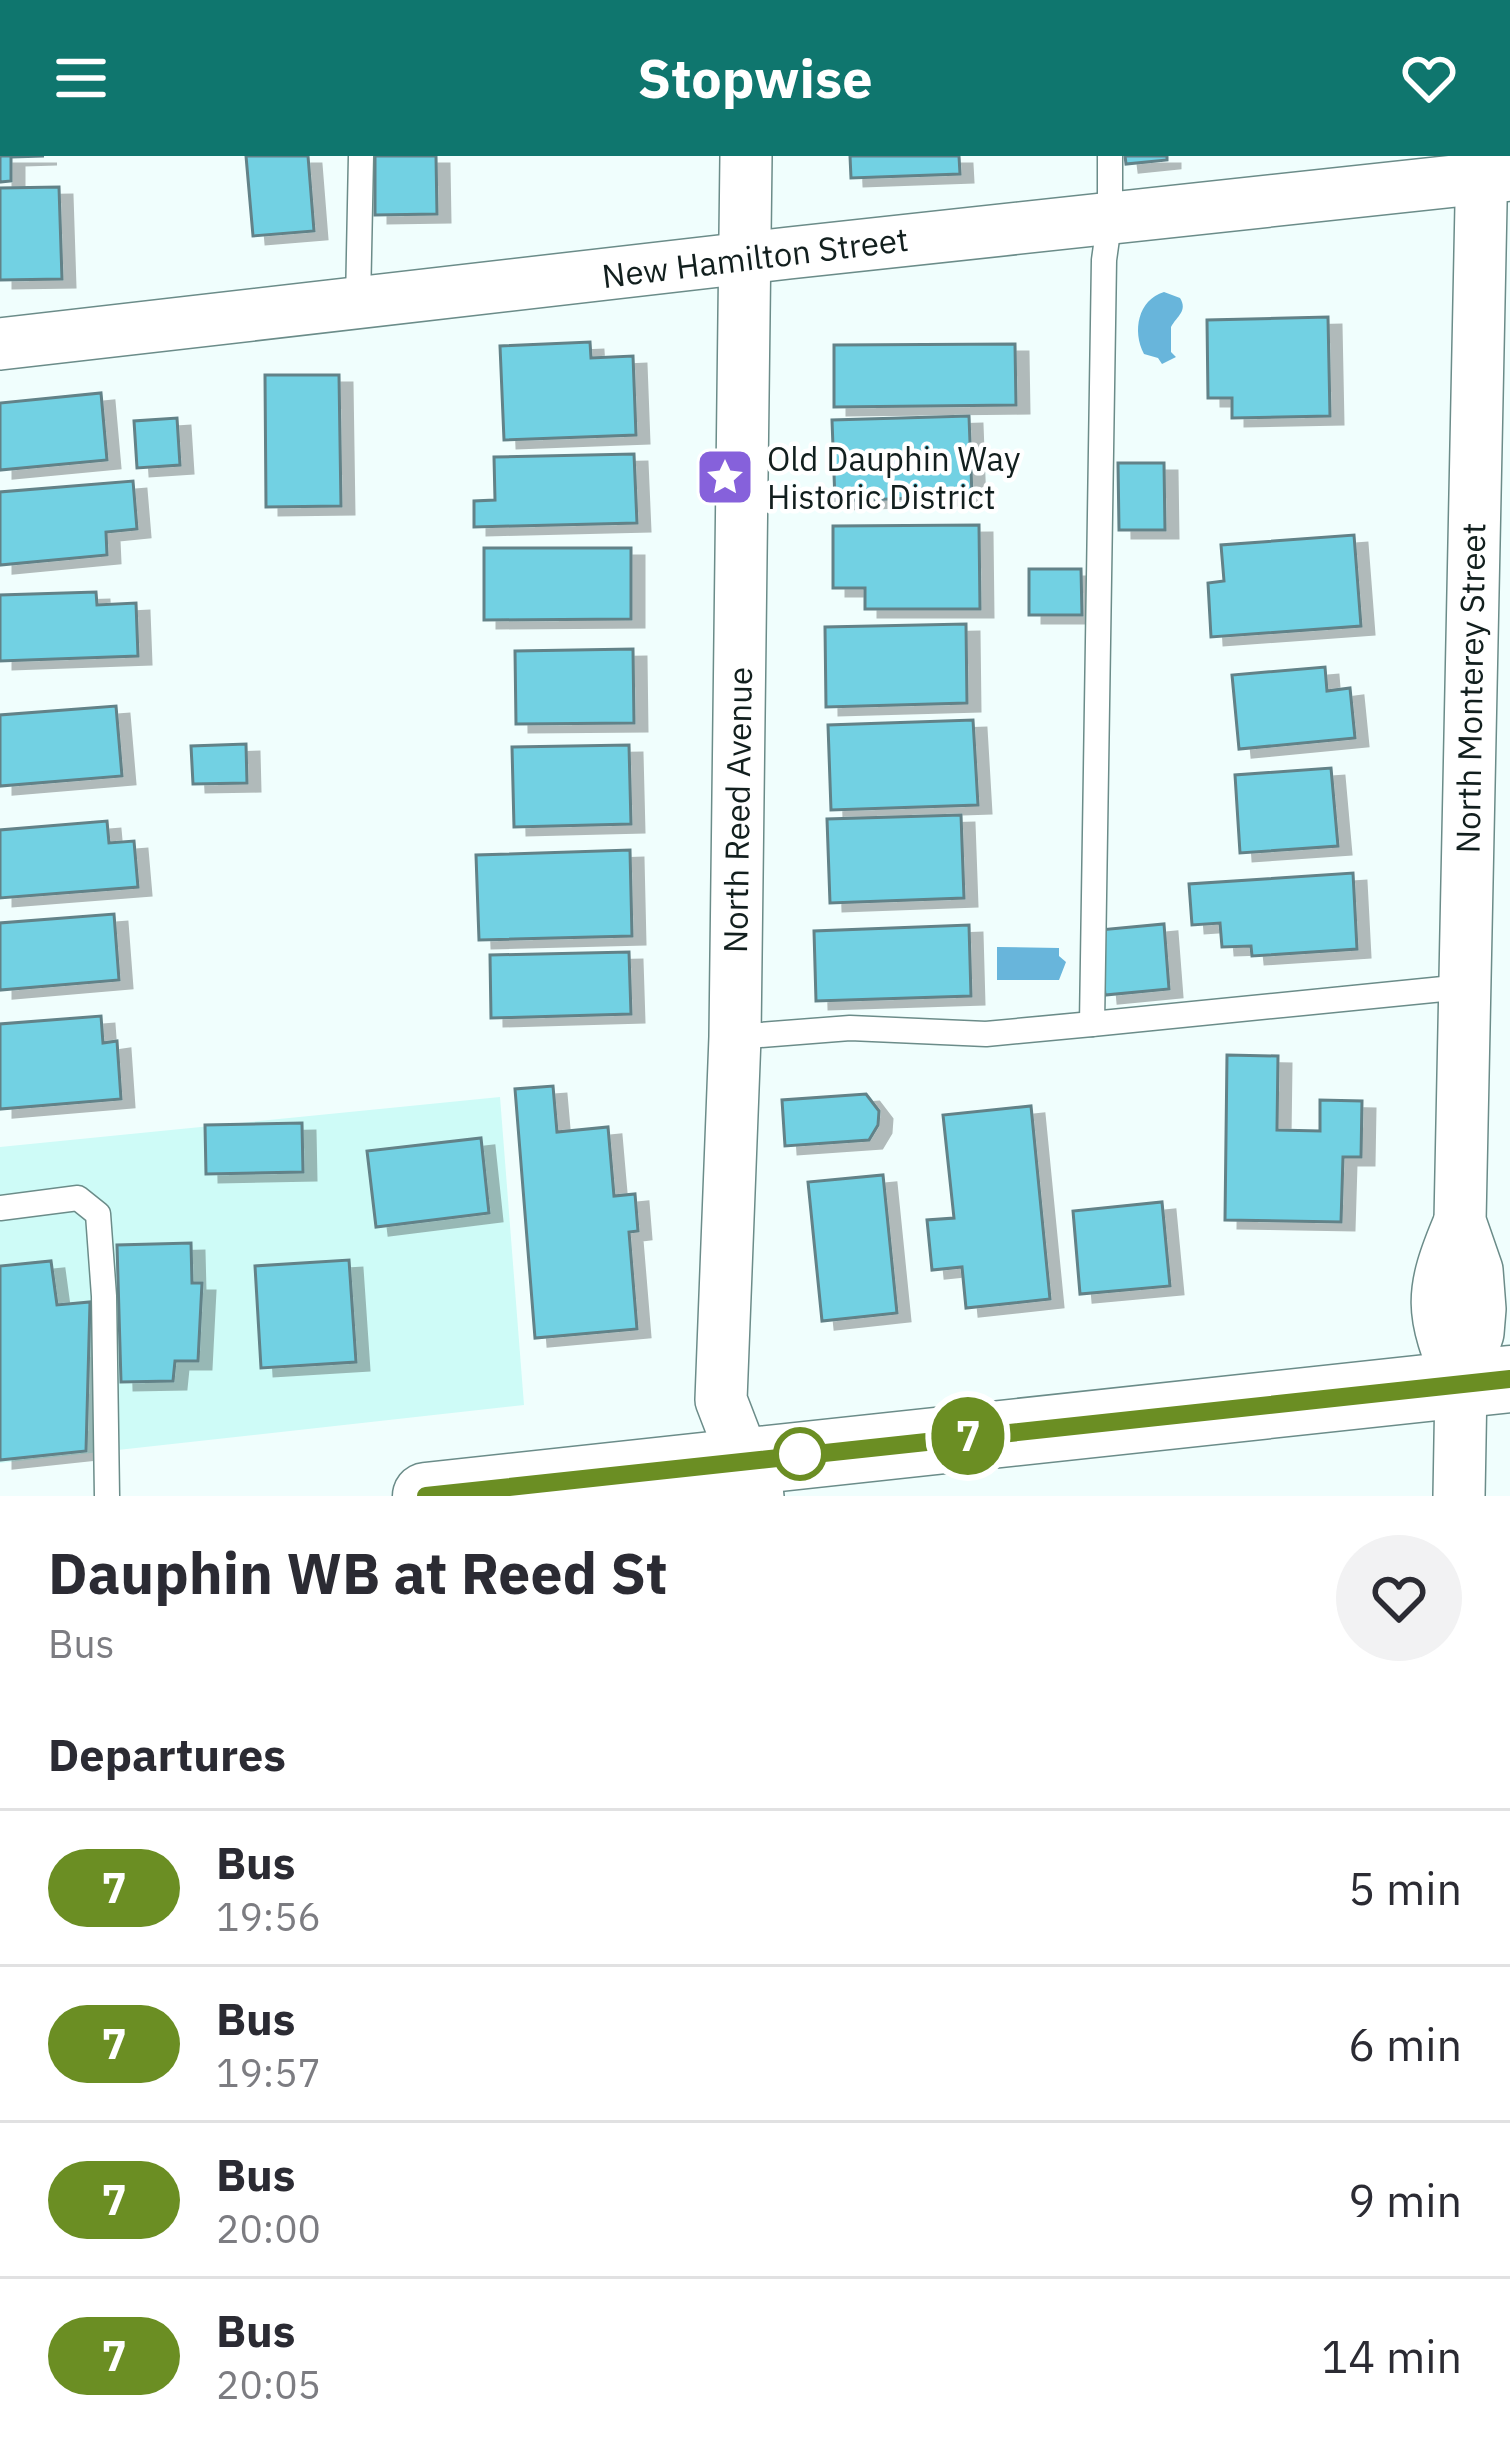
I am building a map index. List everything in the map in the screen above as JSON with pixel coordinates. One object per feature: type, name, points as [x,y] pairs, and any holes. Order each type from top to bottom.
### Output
[{"type":"main road","points":[[426,1496],[750,1478],[1485,1382]]},
{"type":"street","name":"North Reed Avenue","points":[[746,156],[735,1037],[721,1400],[750,1478]]},
{"type":"street","name":"New Hamilton Street","points":[[0,344],[1491,170]]},
{"type":"street","name":"North Monterey Street","points":[[1459,1496],[1485,1382],[1477,1270],[1460,1221],[1463,986],[1491,170]]},
{"type":"lane","points":[[358,303],[362,156]]},
{"type":"lane","points":[[1092,1024],[1103,284],[1110,156]]},
{"type":"lane","points":[[735,1037],[850,1028],[986,1034],[1463,986]]},
{"type":"lane","points":[[0,1208],[79,1198],[98,1214],[107,1496]]},
{"type":"shaded area","points":[[500,1097],[524,1405],[0,1463],[0,1147]]},
{"type":"water","points":[[1164,292],[1180,298],[1183,306],[1171,327],[1171,352],[1176,357],[1162,364],[1144,354],[1138,326],[1148,302]]},
{"type":"water","points":[[997,947],[1059,948],[1066,962],[1059,980],[997,980]]},
{"type":"building","points":[[0,156],[44,156],[11,157],[11,181],[0,182]]},
{"type":"building","points":[[246,156],[308,156],[314,231],[253,236]]},
{"type":"building","points":[[375,156],[436,156],[437,214],[375,215]]},
{"type":"building","points":[[850,156],[959,156],[960,174],[851,178]]},
{"type":"building","points":[[1125,156],[1167,156],[1167,160],[1126,164]]},
{"type":"building","points":[[59,187],[62,279],[0,280],[0,188]]},
{"type":"building","points":[[1328,317],[1330,416],[1232,418],[1232,398],[1208,398],[1207,320]]},
{"type":"building","points":[[590,342],[591,358],[633,356],[636,435],[504,440],[500,346]]},
{"type":"building","points":[[1015,344],[1016,405],[834,407],[834,345]]},
{"type":"building","points":[[265,375],[339,375],[341,506],[266,507]]},
{"type":"building","points":[[101,393],[107,460],[0,470],[0,403]]},
{"type":"building","points":[[969,416],[972,496],[835,501],[832,420]]},
{"type":"building","points":[[177,418],[180,465],[137,468],[134,421]]},
{"type":"building","points":[[634,454],[637,523],[474,527],[474,501],[495,500],[494,457]]},
{"type":"building","points":[[1118,463],[1164,463],[1165,530],[1119,530]]},
{"type":"building","points":[[133,481],[137,529],[106,532],[107,555],[0,565],[0,492]]},
{"type":"building","points":[[979,525],[980,609],[865,609],[865,588],[833,588],[833,526]]},
{"type":"building","points":[[1354,535],[1361,626],[1211,637],[1208,583],[1224,581],[1221,545]]},
{"type":"building","points":[[484,548],[631,548],[631,619],[484,620]]},
{"type":"building","points":[[1029,569],[1081,569],[1082,615],[1029,615]]},
{"type":"building","points":[[96,592],[97,605],[136,603],[138,656],[0,661],[0,595]]},
{"type":"building","points":[[966,624],[967,703],[826,707],[825,627]]},
{"type":"building","points":[[633,649],[634,723],[516,724],[515,651]]},
{"type":"building","points":[[1325,667],[1327,691],[1350,688],[1355,738],[1239,749],[1232,675]]},
{"type":"building","points":[[116,706],[122,776],[0,786],[0,715]]},
{"type":"building","points":[[973,720],[978,805],[831,810],[828,725]]},
{"type":"building","points":[[246,744],[247,783],[193,784],[191,746]]},
{"type":"building","points":[[629,745],[631,824],[514,827],[512,747]]},
{"type":"building","points":[[1331,768],[1338,846],[1240,853],[1235,775]]},
{"type":"building","points":[[961,815],[964,898],[830,903],[827,819]]},
{"type":"building","points":[[107,821],[109,843],[134,841],[138,887],[0,898],[0,830]]},
{"type":"building","points":[[630,850],[632,936],[479,940],[476,855]]},
{"type":"building","points":[[1353,873],[1357,949],[1252,956],[1251,946],[1222,947],[1220,923],[1192,925],[1189,884]]},
{"type":"building","points":[[114,914],[119,980],[0,990],[0,923]]},
{"type":"building","points":[[1164,924],[1169,989],[1105,995],[1099,930]]},
{"type":"building","points":[[969,925],[971,996],[816,1001],[814,931]]},
{"type":"building","points":[[629,952],[631,1014],[491,1018],[490,955]]},
{"type":"building","points":[[101,1016],[103,1043],[117,1041],[121,1099],[0,1109],[0,1024]]},
{"type":"building","points":[[1227,1055],[1278,1056],[1277,1130],[1320,1131],[1320,1100],[1362,1101],[1361,1157],[1343,1157],[1341,1222],[1225,1220]]},
{"type":"building","points":[[553,1086],[557,1132],[608,1127],[614,1196],[635,1194],[638,1231],[629,1232],[637,1329],[535,1338],[515,1089]]},
{"type":"building","points":[[866,1094],[879,1111],[878,1125],[869,1140],[785,1146],[782,1100]]},
{"type":"building","points":[[1031,1106],[1050,1299],[966,1308],[962,1267],[932,1270],[927,1220],[954,1218],[943,1115]]},
{"type":"building","points":[[302,1123],[303,1172],[206,1174],[205,1125]]},
{"type":"building","points":[[481,1138],[489,1213],[376,1227],[367,1151]]},
{"type":"building","points":[[883,1175],[897,1313],[822,1321],[808,1182]]},
{"type":"building","points":[[1162,1202],[1170,1286],[1080,1294],[1073,1211]]},
{"type":"building","points":[[191,1243],[192,1283],[202,1283],[198,1361],[175,1361],[173,1381],[121,1382],[117,1245]]},
{"type":"building","points":[[349,1260],[356,1362],[261,1368],[255,1266]]},
{"type":"building","points":[[51,1261],[57,1305],[90,1302],[86,1451],[0,1460],[0,1266]]},
{"type":"bus line","name":"7","points":[[426,1496],[1510,1379]]},
{"type":"place","name":"Old Dauphin Way Historic District","points":[[725,477]]}]
